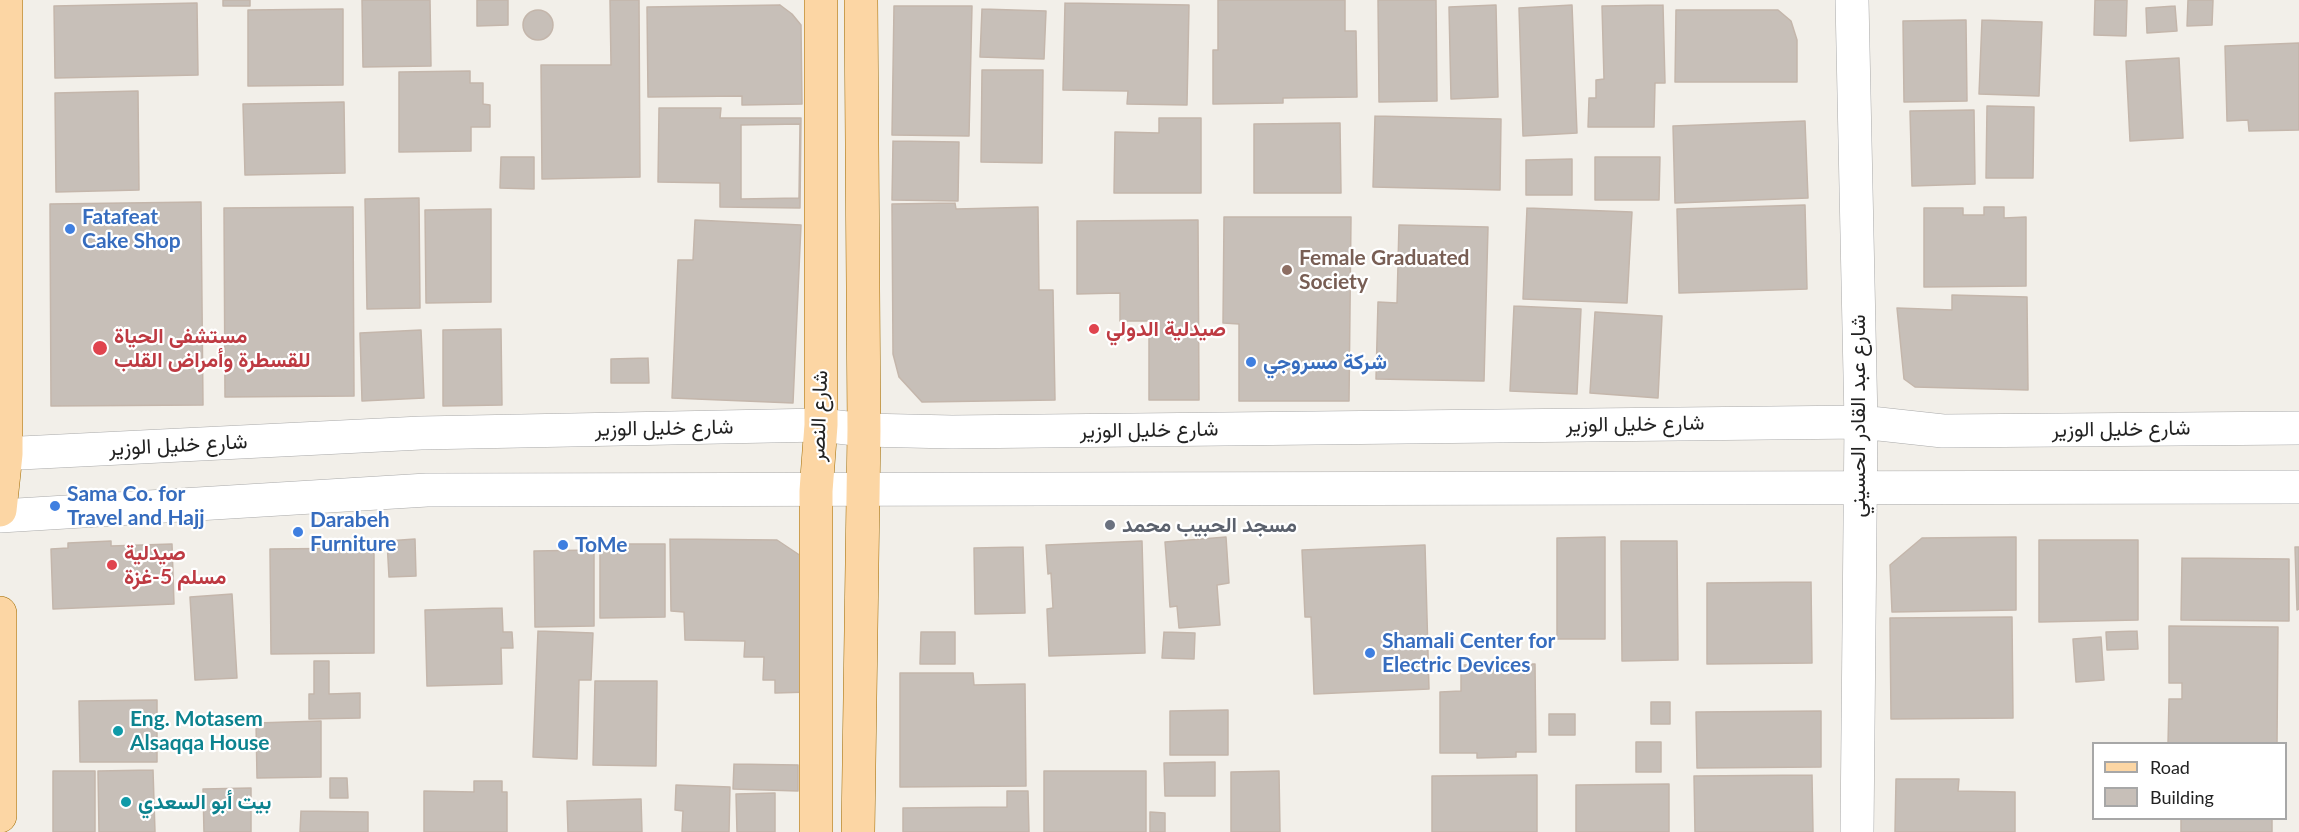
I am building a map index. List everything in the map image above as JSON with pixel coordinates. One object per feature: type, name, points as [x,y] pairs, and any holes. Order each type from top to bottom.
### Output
[{"type":"main road","points":[[0,510],[3,454],[6,0]]},
{"type":"main road","name":"شارع النصر","points":[[816,832],[816,491],[821,425],[821,0]]},
{"type":"main road","name":"شارع النصر","points":[[858,832],[864,430],[861,0]]},
{"type":"main road","points":[[0,613],[0,816]]},
{"type":"street","name":"شارع عبد القادر الحسيني","points":[[1852,0],[1860,422],[1857,832]]},
{"type":"street","name":"شارع خليل الوزير","points":[[3,454],[421,433],[821,425],[864,430],[988,431],[1860,422],[1943,431],[2299,428]]},
{"type":"street","points":[[0,516],[427,490],[2299,487]]},
{"type":"building","points":[[223,0],[250,0],[250,6],[223,6]]},
{"type":"building","points":[[362,0],[430,0],[431,66],[363,67]]},
{"type":"building","points":[[477,0],[508,0],[508,25],[477,26]]},
{"type":"building","points":[[610,0],[639,0],[640,177],[542,179],[541,65],[611,65]]},
{"type":"building","points":[[1218,0],[1345,0],[1345,31],[1356,31],[1357,97],[1283,98],[1283,103],[1213,104],[1213,50],[1218,50]]},
{"type":"building","points":[[1378,0],[1436,0],[1437,101],[1379,102]]},
{"type":"building","points":[[2095,0],[2127,0],[2126,36],[2094,35]]},
{"type":"building","points":[[2188,0],[2213,0],[2212,25],[2187,26]]},
{"type":"building","points":[[197,3],[198,75],[55,78],[54,6]]},
{"type":"building","points":[[1065,3],[1189,5],[1187,105],[1127,104],[1128,91],[1063,90]]},
{"type":"building","points":[[780,5],[801,25],[802,104],[742,105],[742,96],[648,97],[647,7]]},
{"type":"building","points":[[1496,5],[1498,97],[1451,99],[1449,7]]},
{"type":"building","points":[[1572,5],[1577,133],[1523,136],[1519,8]]},
{"type":"building","points":[[1663,5],[1665,83],[1655,83],[1654,127],[1588,127],[1589,98],[1596,98],[1596,80],[1604,79],[1602,6]]},
{"type":"building","points":[[894,6],[972,6],[969,136],[892,135]]},
{"type":"building","points":[[2175,6],[2177,31],[2147,33],[2146,8]]},
{"type":"building","points":[[343,9],[343,85],[248,86],[248,10]]},
{"type":"building","points":[[982,9],[1046,11],[1044,59],[980,57]]},
{"type":"building","points":[[538,10],[544,11],[552,19],[552,31],[544,39],[538,40],[532,39],[524,31],[523,25],[524,19],[532,11]]},
{"type":"building","points":[[1676,10],[1778,10],[1791,21],[1797,40],[1797,82],[1675,82]]},
{"type":"building","points":[[1966,20],[1967,101],[1904,102],[1903,21]]},
{"type":"building","points":[[1982,20],[2042,22],[2039,96],[1979,94]]},
{"type":"building","points":[[2299,43],[2299,130],[2249,131],[2248,120],[2227,121],[2225,46]]},
{"type":"building","points":[[2179,58],[2183,138],[2130,141],[2126,61]]},
{"type":"building","points":[[982,70],[1043,70],[1042,163],[981,162]]},
{"type":"building","points":[[470,71],[470,83],[483,83],[483,104],[490,105],[490,127],[471,127],[471,151],[399,152],[399,72]]},
{"type":"building","points":[[138,91],[139,190],[56,192],[55,93]]},
{"type":"building","points":[[344,102],[345,173],[245,175],[243,104]]},
{"type":"building","points":[[1987,106],[2034,107],[2033,178],[1986,178]]},
{"type":"building","points":[[659,108],[721,108],[720,118],[801,118],[800,208],[720,207],[720,183],[658,182]]},
{"type":"building","points":[[1974,110],[1975,184],[1912,186],[1910,111]]},
{"type":"building","points":[[1375,116],[1501,119],[1500,190],[1373,187]]},
{"type":"building","points":[[1159,118],[1201,118],[1201,193],[1114,193],[1115,132],[1159,133]]},
{"type":"building","points":[[1805,121],[1808,198],[1675,203],[1673,126]]},
{"type":"building","points":[[1340,123],[1341,193],[1254,193],[1254,124]]},
{"type":"building","points":[[800,124],[799,198],[741,199],[741,125]]},
{"type":"building","points":[[893,141],[959,142],[958,201],[892,200]]},
{"type":"building","points":[[501,157],[534,157],[534,189],[500,188]]},
{"type":"building","points":[[1595,157],[1660,157],[1659,200],[1595,200]]},
{"type":"building","points":[[1572,159],[1572,195],[1526,195],[1526,160]]},
{"type":"building","points":[[419,198],[420,308],[367,309],[365,199]]},
{"type":"building","points":[[201,202],[203,405],[51,406],[50,204]]},
{"type":"building","points":[[955,203],[956,209],[1038,207],[1039,290],[1053,290],[1055,400],[922,402],[899,377],[893,354],[892,204]]},
{"type":"building","points":[[1805,205],[1807,289],[1679,293],[1677,209]]},
{"type":"building","points":[[353,207],[354,396],[225,397],[224,208]]},
{"type":"building","points":[[1984,207],[2004,207],[2004,218],[2026,217],[2026,286],[1924,287],[1924,208],[1963,208],[1963,215],[1984,215]]},
{"type":"building","points":[[1527,208],[1632,212],[1627,303],[1523,299]]},
{"type":"building","points":[[491,209],[491,302],[426,303],[425,210]]},
{"type":"building","name":"Female Graduated Society","points":[[1224,217],[1351,217],[1349,401],[1239,401],[1239,324],[1223,323]]},
{"type":"building","points":[[695,220],[801,225],[793,403],[672,398],[678,260],[693,260]]},
{"type":"building","points":[[1198,220],[1199,400],[1149,400],[1149,321],[1120,321],[1120,293],[1077,294],[1077,221]]},
{"type":"building","points":[[1399,225],[1488,227],[1484,381],[1376,379],[1378,302],[1397,303]]},
{"type":"building","points":[[1952,295],[2027,297],[2028,390],[1915,387],[1904,379],[1897,308],[1952,310]]},
{"type":"building","points":[[1514,306],[1581,309],[1577,394],[1510,391]]},
{"type":"building","points":[[1595,312],[1662,316],[1658,398],[1590,393]]},
{"type":"building","points":[[501,329],[502,405],[443,406],[443,330]]},
{"type":"building","points":[[421,330],[424,398],[362,401],[360,333]]},
{"type":"building","points":[[648,358],[649,383],[611,383],[611,359]]},
{"type":"building","points":[[1226,537],[1229,583],[1217,585],[1220,625],[1179,628],[1177,606],[1170,607],[1165,542]]},
{"type":"building","points":[[1605,537],[1605,639],[1557,639],[1557,538]]},
{"type":"building","points":[[2016,537],[2016,610],[1892,612],[1890,565],[1922,538]]},
{"type":"building","points":[[415,539],[416,576],[389,577],[387,541]]},
{"type":"building","points":[[670,539],[777,540],[801,556],[810,692],[775,693],[775,680],[763,680],[764,657],[744,657],[745,641],[685,640],[684,612],[671,611]]},
{"type":"building","points":[[2039,540],[2138,540],[2138,620],[2039,622]]},
{"type":"building","points":[[111,541],[111,546],[172,544],[174,604],[53,609],[51,549],[68,548],[68,543]]},
{"type":"building","points":[[1142,541],[1145,653],[1049,656],[1047,609],[1053,608],[1051,573],[1048,574],[1046,545]]},
{"type":"building","points":[[1621,541],[1677,541],[1678,660],[1622,661]]},
{"type":"building","points":[[600,544],[665,544],[665,617],[600,618]]},
{"type":"building","name":"Shamali Center for Electric Devices","points":[[1425,545],[1429,689],[1314,694],[1311,617],[1305,617],[1302,550]]},
{"type":"building","points":[[1023,547],[1025,613],[975,614],[974,548]]},
{"type":"building","points":[[2295,547],[2299,547],[2299,609],[2297,610]]},
{"type":"building","points":[[374,548],[374,653],[271,654],[270,549]]},
{"type":"building","points":[[594,550],[594,626],[535,627],[534,551]]},
{"type":"building","points":[[2182,558],[2289,559],[2289,621],[2181,620]]},
{"type":"building","points":[[1811,582],[1812,663],[1707,664],[1707,583]]},
{"type":"building","points":[[232,594],[237,678],[195,680],[190,597]]},
{"type":"building","points":[[502,608],[503,632],[512,632],[513,648],[501,648],[502,684],[427,686],[425,610]]},
{"type":"building","points":[[2012,617],[2013,718],[1891,719],[1890,618]]},
{"type":"building","points":[[2169,626],[2278,627],[2277,742],[2168,742],[2169,699],[2182,699],[2182,683],[2169,683]]},
{"type":"building","points":[[538,631],[593,633],[591,680],[579,680],[577,759],[533,757]]},
{"type":"building","points":[[2137,631],[2138,649],[2107,650],[2106,632]]},
{"type":"building","points":[[921,632],[955,632],[955,664],[920,664]]},
{"type":"building","points":[[1164,632],[1195,633],[1194,659],[1162,658]]},
{"type":"building","points":[[2101,637],[2104,680],[2076,682],[2073,639]]},
{"type":"building","points":[[314,661],[329,661],[329,694],[360,693],[360,718],[309,719],[309,694],[314,694]]},
{"type":"building","points":[[1535,664],[1536,752],[1516,752],[1516,757],[1477,758],[1477,753],[1440,753],[1440,692],[1461,691],[1461,665]]},
{"type":"building","points":[[900,673],[973,673],[974,685],[1025,684],[1026,786],[900,787]]},
{"type":"building","points":[[595,681],[657,681],[656,766],[593,765]]},
{"type":"building","name":"Eng. Motasem Alsaqqa House","points":[[157,700],[157,762],[80,762],[79,701]]},
{"type":"building","points":[[1651,702],[1670,702],[1670,724],[1651,724]]},
{"type":"building","points":[[1228,710],[1228,755],[1170,755],[1170,711]]},
{"type":"building","points":[[1821,711],[1821,767],[1697,768],[1696,712]]},
{"type":"building","points":[[1549,714],[1575,714],[1575,735],[1549,735]]},
{"type":"building","points":[[321,721],[321,777],[257,778],[256,723]]},
{"type":"building","points":[[1636,742],[1661,742],[1661,772],[1636,772]]},
{"type":"building","points":[[1215,762],[1215,796],[1165,796],[1164,763]]},
{"type":"building","points":[[734,764],[798,765],[798,791],[733,789]]},
{"type":"building","name":"بيت أبو السعدي","points":[[153,770],[155,832],[99,832],[98,771]]},
{"type":"building","points":[[53,771],[95,771],[95,832],[53,832]]},
{"type":"building","points":[[1044,771],[1146,771],[1146,832],[1044,832]]},
{"type":"building","points":[[1279,771],[1280,832],[1231,832],[1231,772]]},
{"type":"building","points":[[1537,775],[1537,832],[1432,832],[1432,776]]},
{"type":"building","points":[[1812,775],[1813,832],[1695,832],[1694,776]]},
{"type":"building","points":[[330,778],[347,778],[348,798],[330,798]]},
{"type":"building","points":[[1896,779],[1959,779],[1958,791],[2015,792],[2015,832],[1895,832]]},
{"type":"building","points":[[474,781],[502,781],[502,792],[507,792],[507,832],[424,832],[424,791],[474,792]]},
{"type":"building","points":[[1669,784],[1669,832],[1576,832],[1576,785]]},
{"type":"building","points":[[676,785],[730,787],[729,832],[682,832],[683,811],[675,810]]},
{"type":"building","points":[[251,788],[251,832],[204,832],[203,789]]},
{"type":"building","points":[[1007,791],[1028,791],[1029,832],[903,832],[903,808],[1007,807]]},
{"type":"building","points":[[775,793],[775,832],[737,832],[736,794]]},
{"type":"building","points":[[641,799],[642,832],[568,832],[567,801]]},
{"type":"building","points":[[301,811],[368,812],[368,832],[300,832]]},
{"type":"building","points":[[1150,812],[1165,813],[1165,832],[1150,832]]},
{"type":"building","points":[[2181,820],[2272,820],[2272,832],[2181,832]]},
{"type":"place","name":"Fatafeat Cake Shop","points":[[70,229]]},
{"type":"place","name":"Female Graduated Society","points":[[1287,270]]},
{"type":"place","name":"صيدلية الدولي","points":[[1094,329]]},
{"type":"place","name":"مستشفى الحياة للقسطرة وأمراض القلب","points":[[100,348]]},
{"type":"place","name":"شركة مسروجي","points":[[1251,362]]},
{"type":"place","name":"Sama Co. for Travel and Hajj","points":[[55,506]]},
{"type":"place","name":"مسجد الحبيب محمد","points":[[1110,525]]},
{"type":"place","name":"Darabeh Furniture","points":[[298,532]]},
{"type":"place","name":"ToMe","points":[[563,545]]},
{"type":"place","name":"صيدلية مسلم 5-غزة","points":[[112,565]]},
{"type":"place","name":"Shamali Center for Electric Devices","points":[[1370,653]]},
{"type":"place","name":"Eng. Motasem Alsaqqa House","points":[[118,731]]},
{"type":"place","name":"بيت أبو السعدي","points":[[126,802]]}]
